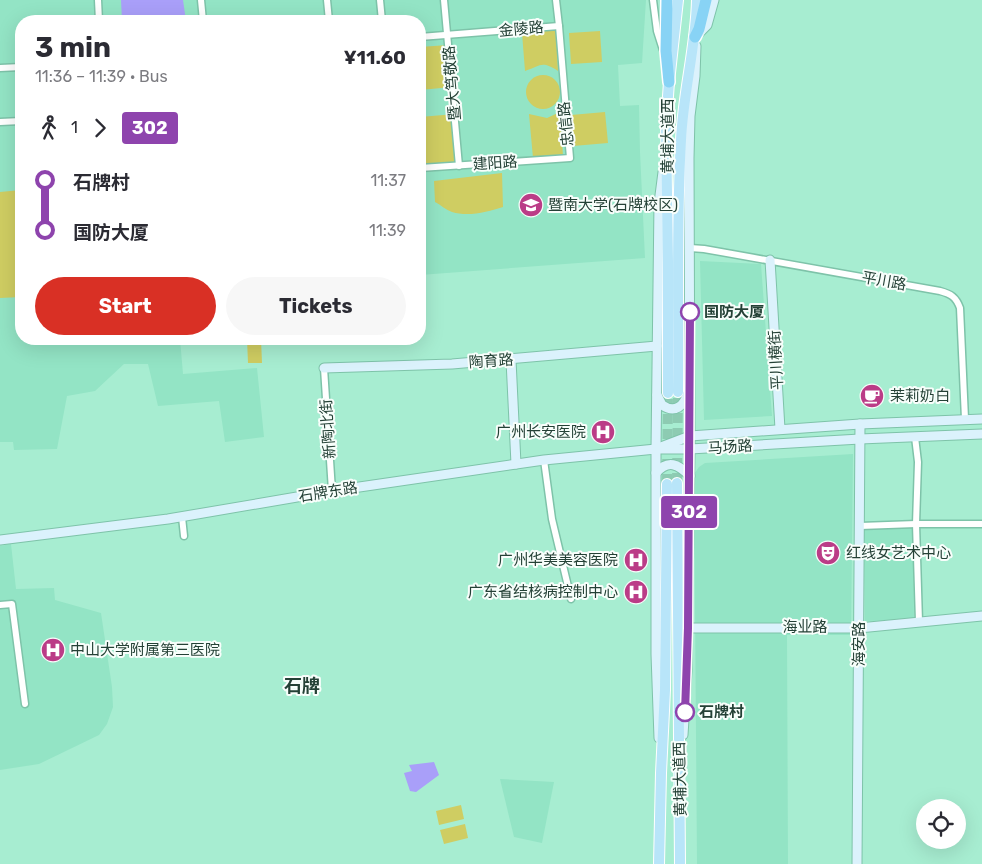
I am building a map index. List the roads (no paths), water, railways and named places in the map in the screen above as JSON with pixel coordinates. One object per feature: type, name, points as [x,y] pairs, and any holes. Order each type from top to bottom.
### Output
[{"type":"highway","points":[[667,0],[666,62],[669,82]]},
{"type":"highway","points":[[695,37],[699,30],[706,0]]},
{"type":"main road","name":"黄埔大道西","points":[[678,0],[669,82],[666,147],[673,392],[680,140],[686,83],[695,37],[697,0]]},
{"type":"main road","points":[[681,774],[688,628],[690,116],[696,69],[695,37],[707,25],[714,0]]},
{"type":"main road","points":[[661,773],[656,654],[656,392],[659,203],[666,147]]},
{"type":"main road","name":"平川横街","points":[[770,260],[780,429]]},
{"type":"main road","name":"陶育路","points":[[324,368],[452,364],[657,346]]},
{"type":"main road","points":[[511,360],[516,464]]},
{"type":"main road","points":[[656,392],[662,405],[673,409],[683,405],[690,390]]},
{"type":"main road","name":"马场路","points":[[656,449],[690,436],[860,424],[982,419]]},
{"type":"main road","points":[[882,423],[882,438]]},
{"type":"main road","name":"海安路","points":[[857,864],[860,424]]},
{"type":"main road","name":"马场路","points":[[656,449],[690,449],[982,434]]},
{"type":"main road","name":"石牌东路","points":[[0,540],[182,517],[332,491],[544,460],[656,449]]},
{"type":"main road","points":[[656,473],[664,466],[670,464],[679,466],[690,476]]},
{"type":"main road","name":"黄埔大道西","points":[[659,864],[672,484],[681,774],[681,862]]},
{"type":"main road","name":"海业路","points":[[688,628],[859,628],[982,616]]},
{"type":"street","points":[[98,0],[99,15]]},
{"type":"street","points":[[201,0],[202,15]]},
{"type":"street","points":[[327,0],[328,15]]},
{"type":"street","points":[[380,0],[381,15]]},
{"type":"street","name":"暨大笃敬路","points":[[444,0],[459,166]]},
{"type":"street","points":[[556,0],[559,26]]},
{"type":"street","points":[[653,0],[657,30],[666,62]]},
{"type":"street","name":"金陵路","points":[[426,37],[559,26],[563,90]]},
{"type":"street","points":[[0,68],[15,67]]},
{"type":"street","name":"忠信路","points":[[563,90],[570,158]]},
{"type":"street","points":[[0,122],[15,121]]},
{"type":"street","name":"建阳路","points":[[426,168],[570,158]]},
{"type":"street","name":"平川路","points":[[690,248],[704,248],[940,290],[950,294],[956,299],[960,308],[965,420]]},
{"type":"street","name":"新陶北街","points":[[324,368],[332,491]]},
{"type":"street","points":[[914,437],[918,462],[916,524],[919,622]]},
{"type":"street","points":[[544,460],[552,519],[571,599]]},
{"type":"street","points":[[182,517],[184,536]]},
{"type":"street","points":[[860,526],[982,524]]},
{"type":"street","points":[[0,605],[12,604],[25,704]]},
{"type":"tunnel","points":[[677,483],[678,392]]},
{"type":"tunnel","points":[[667,484],[668,393]]},
{"type":"place","name":"暨南大学(石牌校区)","points":[[531,205]]},
{"type":"place","name":"国防大厦","points":[[690,312]]},
{"type":"place","name":"茉莉奶白","points":[[872,396]]},
{"type":"place","name":"广州长安医院","points":[[603,432]]},
{"type":"place","name":"红线女艺术中心","points":[[828,553]]},
{"type":"place","name":"广州华美美容医院","points":[[636,560]]},
{"type":"place","name":"广东省结核病控制中心","points":[[636,592]]},
{"type":"place","name":"中山大学附属第三医院","points":[[53,650]]},
{"type":"place","name":"石牌村","points":[[685,712]]},
{"type":"district","name":"石牌","points":[[302,686]]}]
